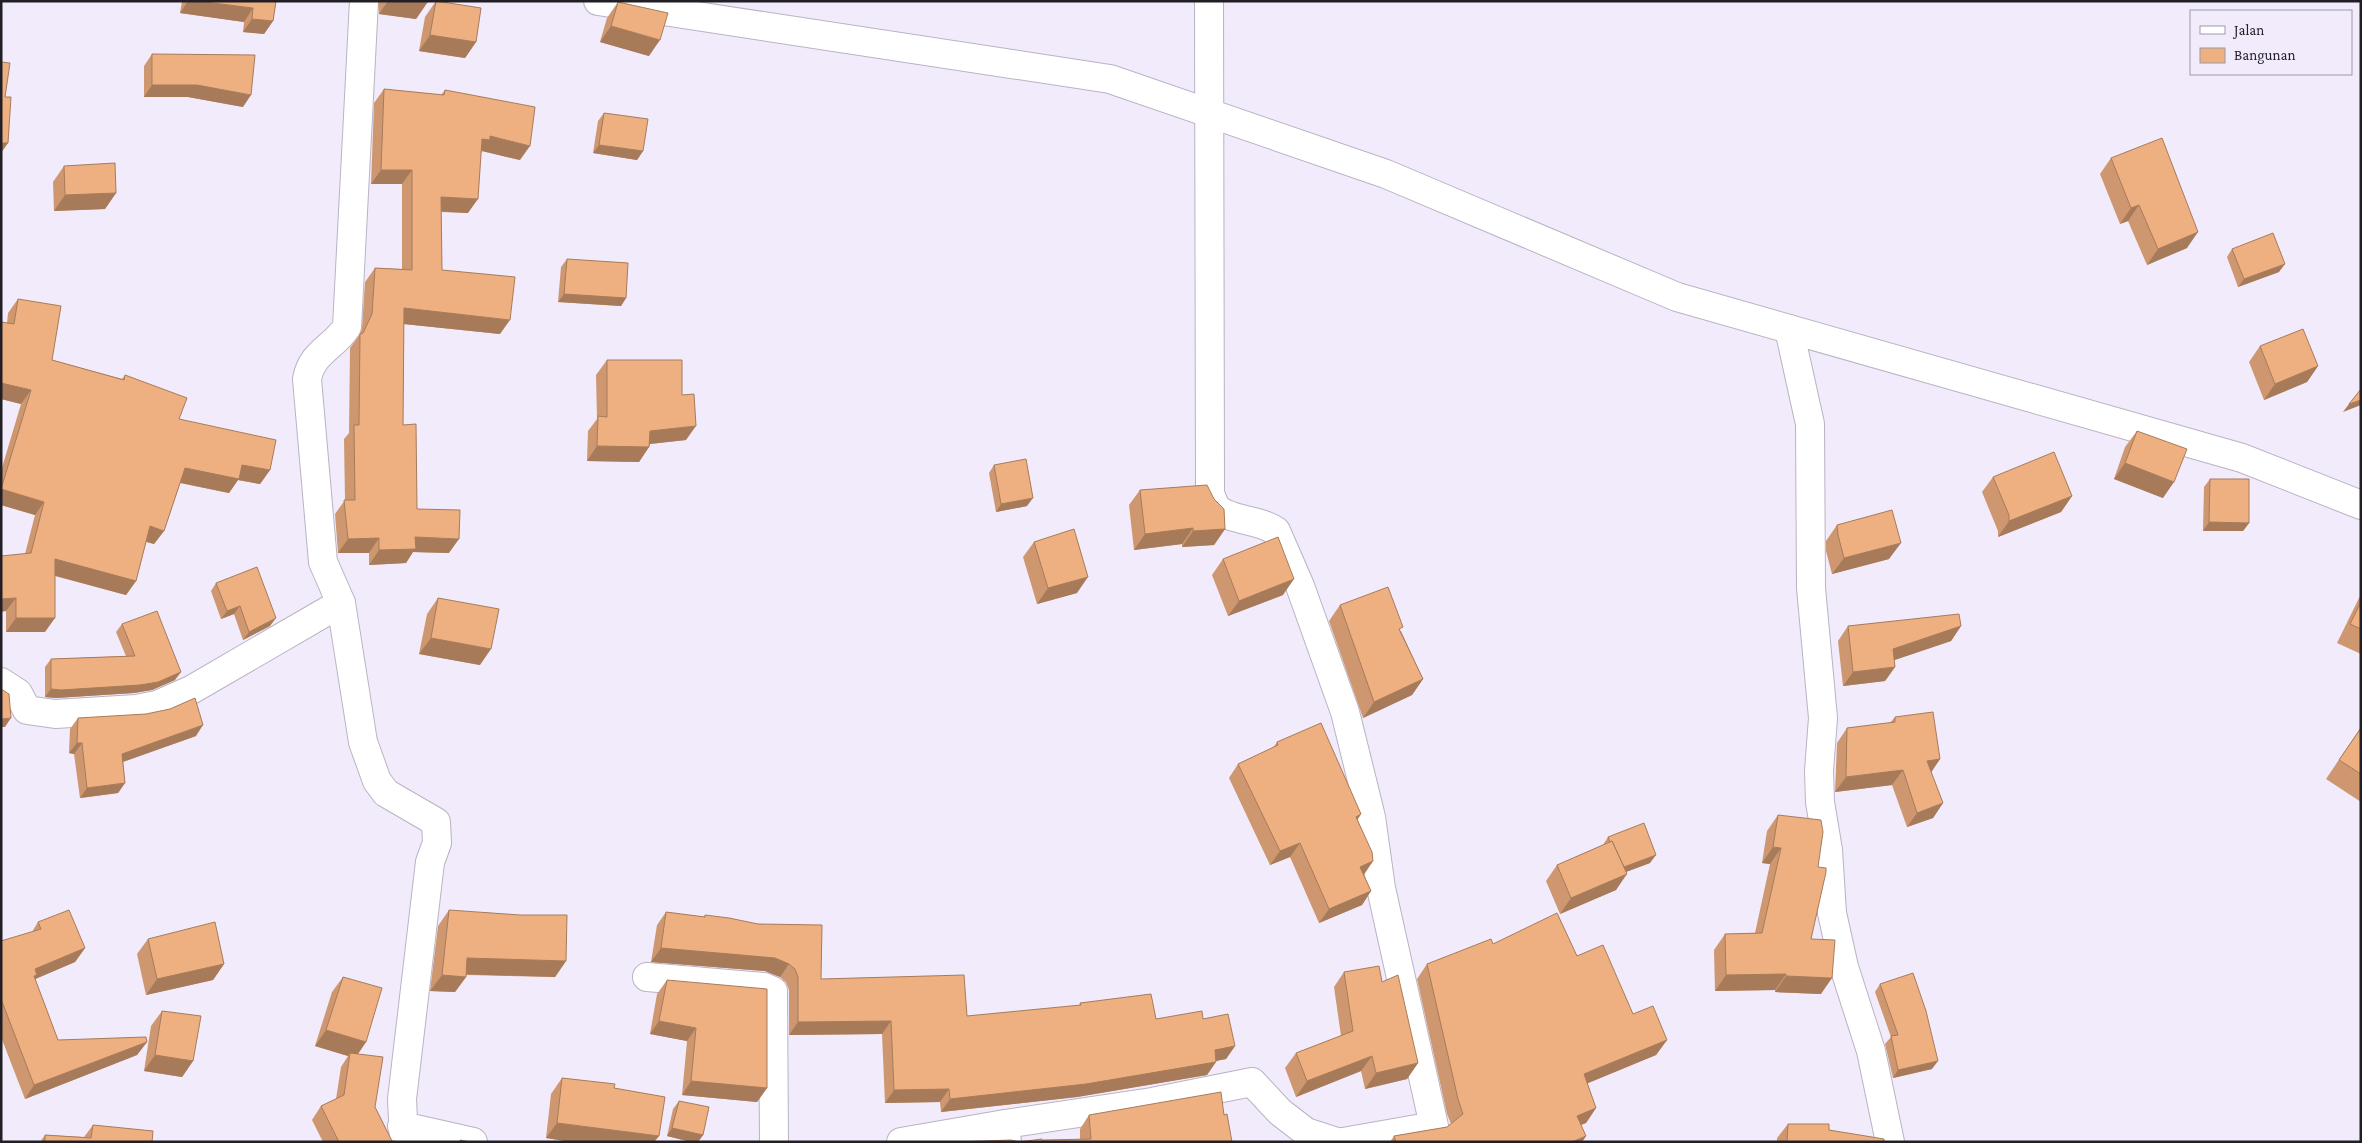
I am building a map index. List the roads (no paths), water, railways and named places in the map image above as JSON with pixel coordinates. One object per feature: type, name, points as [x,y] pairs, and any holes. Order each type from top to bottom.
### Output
[{"type":"street","points":[[364,1],[347,327],[314,359],[309,367],[307,379],[323,562],[341,604],[363,742],[377,781],[396,800],[436,822],[437,843],[430,862],[402,1099],[403,1134],[473,1142]]},
{"type":"street","points":[[598,1],[1110,79],[1386,174],[1677,297],[2242,458],[2361,504]]},
{"type":"street","points":[[1208,1],[1210,494],[1217,508],[1226,514],[1268,525],[1276,531],[1304,595],[1347,721],[1371,817],[1382,888],[1436,1134],[1343,1142]]},
{"type":"street","points":[[1789,329],[1810,424],[1812,588],[1823,718],[1820,794],[1828,850],[1832,913],[1844,967],[1871,1051],[1890,1142]]},
{"type":"street","points":[[1,682],[18,693],[27,710],[44,713],[136,709],[150,706],[191,690],[341,604]]},
{"type":"street","points":[[647,977],[764,986],[773,991],[774,1142]]},
{"type":"street","points":[[901,1142],[1006,1133],[1252,1082],[1280,1112],[1306,1132],[1337,1142]]}]
